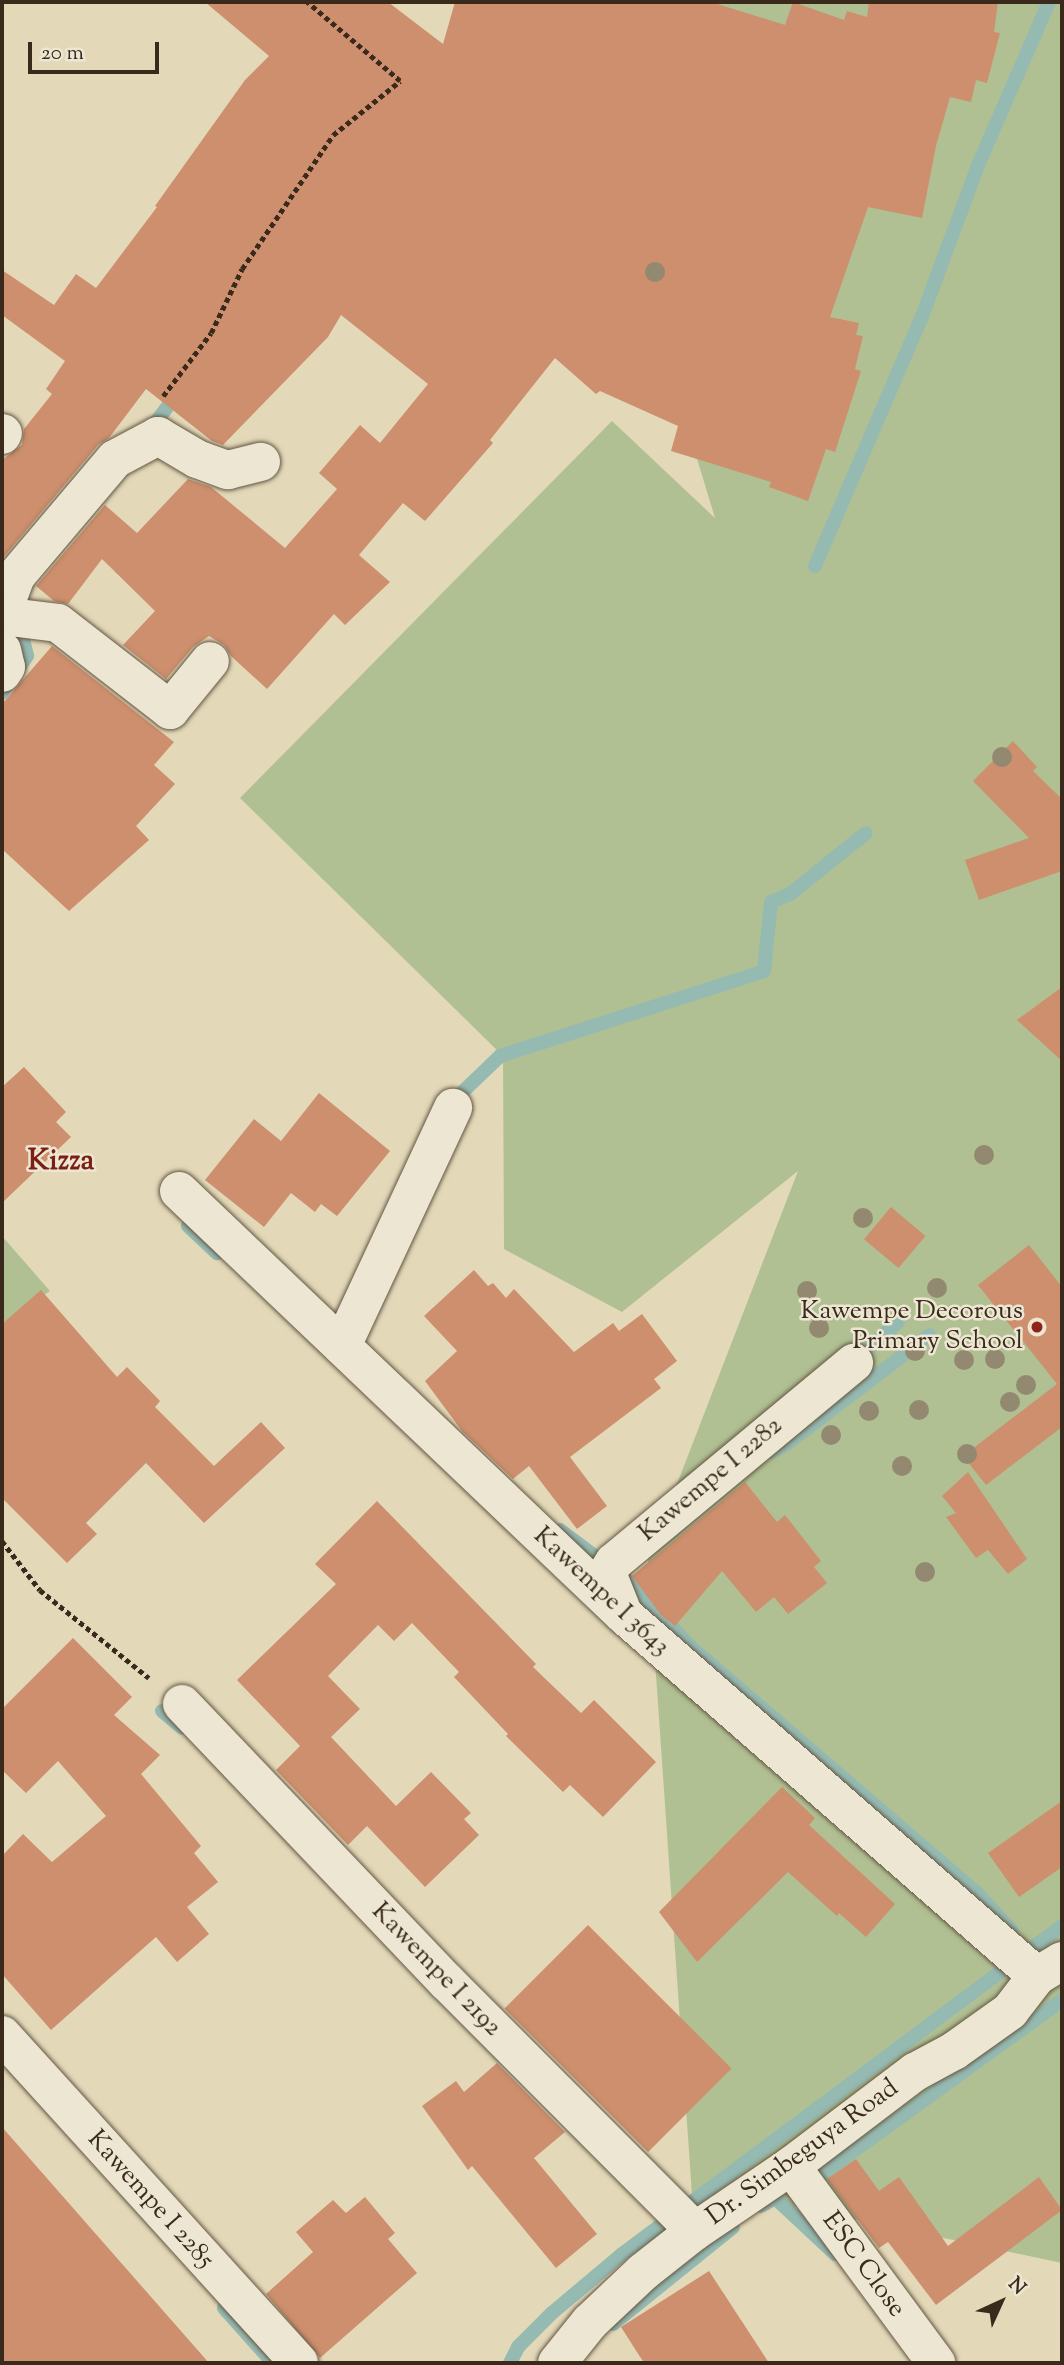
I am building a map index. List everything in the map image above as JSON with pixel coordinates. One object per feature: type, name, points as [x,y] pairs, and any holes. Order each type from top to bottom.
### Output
[{"type":"street","points":[[210,661],[170,710],[58,623],[2,615],[16,576],[115,459],[158,436],[197,459],[228,470],[261,462]]},
{"type":"street","points":[[2,650],[6,667],[2,673]]},
{"type":"street","points":[[342,1346],[453,1108]]},
{"type":"street","name":"Kawempe I 3643","points":[[178,1191],[342,1346],[391,1397],[624,1615],[1050,1968]]},
{"type":"street","name":"Kawempe I 2282","points":[[624,1615],[607,1573],[614,1562],[854,1363]]},
{"type":"street","name":"Kawempe I 2192","points":[[182,1704],[446,1982],[695,2231]]},
{"type":"street","name":"Dr. Simbeguya Road","points":[[557,2363],[590,2322],[643,2272],[695,2231],[791,2166],[915,2072],[954,2051],[1010,2011],[1050,1968]]},
{"type":"street","name":"Kawempe I 2285","points":[[2,2035],[299,2363]]},
{"type":"street","name":"ESC Close","points":[[791,2166],[936,2363]]},
{"type":"path","points":[[155,406],[211,333],[242,270],[333,135],[400,81],[307,2]]},
{"type":"path","points":[[2,1541],[40,1590],[182,1704]]},
{"type":"green space","points":[[611,2],[1062,2],[1062,2263],[750,2197],[692,2195],[648,1559],[798,1171],[622,1312],[504,1249],[503,1056],[240,798],[612,421],[715,518],[623,215]]},
{"type":"green space","points":[[2,1236],[50,1291],[2,1325]]},
{"type":"building","points":[[205,2],[388,2],[443,44],[455,2],[711,2],[785,25],[793,2],[844,20],[847,11],[867,17],[869,2],[998,2],[994,32],[1000,33],[987,83],[976,80],[971,102],[950,97],[936,146],[922,218],[868,207],[830,317],[859,323],[856,335],[863,336],[855,369],[861,371],[835,452],[826,449],[808,501],[769,487],[771,482],[671,451],[678,426],[600,391],[596,394],[555,358],[490,440],[493,443],[425,521],[403,503],[359,555],[390,582],[345,625],[334,614],[267,689],[231,656],[224,645],[209,636],[193,647],[166,679],[123,645],[155,611],[102,559],[68,604],[54,601],[36,586],[105,505],[137,533],[188,479],[211,487],[285,548],[337,489],[319,473],[360,425],[380,443],[428,384],[341,315],[328,337],[223,445],[212,441],[146,389],[109,438],[98,445],[2,559],[2,460],[22,445],[24,429],[52,394],[46,389],[65,361],[2,315],[2,270],[54,305],[76,274],[96,288],[157,207],[155,206],[245,80],[269,56]]},
{"type":"building","points":[[52,646],[174,742],[154,765],[175,784],[136,826],[149,840],[69,911],[2,849],[2,704]]},
{"type":"building","points":[[1013,741],[1037,767],[1033,771],[1062,799],[1062,871],[979,900],[965,860],[1029,838],[973,781]]},
{"type":"building","points":[[1062,987],[1062,1061],[1017,1020]]},
{"type":"building","points":[[24,1067],[66,1112],[56,1122],[71,1137],[2,1203],[2,1087]]},
{"type":"building","points":[[319,1093],[390,1151],[337,1216],[321,1204],[315,1212],[291,1193],[264,1227],[205,1180],[254,1119],[281,1141]]},
{"type":"building","points":[[891,1207],[925,1236],[898,1268],[864,1239]]},
{"type":"building","points":[[1029,1245],[1062,1287],[1062,1427],[986,1485],[963,1456],[1057,1384],[978,1285]]},
{"type":"building","points":[[474,1270],[488,1286],[493,1283],[506,1298],[514,1289],[574,1352],[613,1323],[619,1331],[642,1314],[677,1361],[654,1379],[661,1388],[570,1457],[607,1506],[577,1529],[529,1466],[513,1479],[462,1431],[425,1381],[457,1351],[424,1316]]},
{"type":"building","points":[[41,1290],[117,1377],[127,1367],[160,1401],[155,1407],[214,1466],[261,1422],[285,1448],[204,1523],[146,1463],[86,1523],[97,1534],[67,1563],[2,1498],[2,1324]]},
{"type":"building","points":[[968,1472],[1027,1559],[1008,1574],[988,1550],[976,1558],[946,1517],[956,1513],[942,1496]]},
{"type":"building","points":[[745,1482],[777,1522],[785,1515],[821,1561],[814,1567],[827,1583],[788,1614],[774,1597],[756,1612],[722,1571],[675,1626],[661,1615],[632,1576]]},
{"type":"building","points":[[377,1501],[536,1664],[533,1667],[581,1713],[594,1700],[656,1762],[603,1817],[570,1785],[563,1792],[506,1736],[508,1734],[454,1677],[459,1672],[412,1623],[394,1641],[378,1625],[328,1676],[360,1709],[331,1737],[396,1806],[431,1772],[471,1813],[464,1819],[479,1835],[425,1887],[367,1826],[348,1845],[276,1770],[300,1746],[237,1680],[336,1584],[315,1564]]},
{"type":"building","points":[[73,1638],[132,1697],[114,1715],[160,1755],[141,1774],[201,1846],[194,1853],[218,1882],[187,1907],[209,1934],[177,1962],[156,1937],[51,2030],[2,1974],[2,1856],[23,1834],[52,1862],[106,1816],[58,1761],[26,1793],[2,1770],[2,1709]]},
{"type":"building","points":[[782,1787],[815,1818],[809,1825],[895,1904],[866,1937],[839,1913],[837,1916],[788,1872],[697,1962],[659,1912]]},
{"type":"building","points":[[1062,1801],[1062,1867],[1019,1897],[988,1853]]},
{"type":"building","points":[[588,1925],[732,2069],[648,2152],[505,2008]]},
{"type":"building","points":[[497,2063],[565,2132],[534,2158],[597,2234],[556,2268],[472,2166],[468,2170],[422,2106],[456,2081],[464,2092]]},
{"type":"building","points":[[2,2127],[209,2363],[2,2363]]},
{"type":"building","points":[[856,2159],[879,2191],[899,2177],[948,2246],[1039,2177],[1062,2210],[936,2305],[888,2242],[879,2248],[827,2179]]},
{"type":"building","points":[[365,2197],[395,2233],[388,2239],[417,2273],[320,2358],[266,2294],[313,2252],[296,2232],[333,2200],[346,2213]]},
{"type":"building","points":[[709,2271],[769,2363],[644,2363],[621,2327]]},
{"type":"waterway","points":[[815,566],[921,319],[979,163],[1049,2]]},
{"type":"waterway","points":[[152,434],[156,422],[178,393]]},
{"type":"waterway","points":[[2,693],[27,656],[22,634],[12,623]]},
{"type":"waterway","points":[[450,1104],[500,1056],[764,971],[771,902],[790,894],[866,833]]},
{"type":"waterway","points":[[188,1226],[217,1253]]},
{"type":"waterway","points":[[854,1360],[898,1322]]},
{"type":"waterway","points":[[771,1452],[788,1443],[930,1335]]},
{"type":"waterway","points":[[560,1530],[608,1566]]},
{"type":"waterway","points":[[624,1578],[691,1647],[979,1895],[1012,1931]]},
{"type":"waterway","points":[[162,1711],[182,1728]]},
{"type":"waterway","points":[[510,2363],[518,2347],[552,2313],[622,2254],[1062,1926]]},
{"type":"waterway","points":[[815,2179],[1062,2000]]},
{"type":"waterway","points":[[761,2206],[775,2198],[835,2254]]},
{"type":"waterway","points":[[613,2324],[733,2227]]},
{"type":"waterway","points":[[224,2308],[273,2363]]},
{"type":"place","name":"Kawempe Decorous Primary School","points":[[1037,1327]]},
{"type":"district","name":"Kizza","points":[[61,1162]]}]
